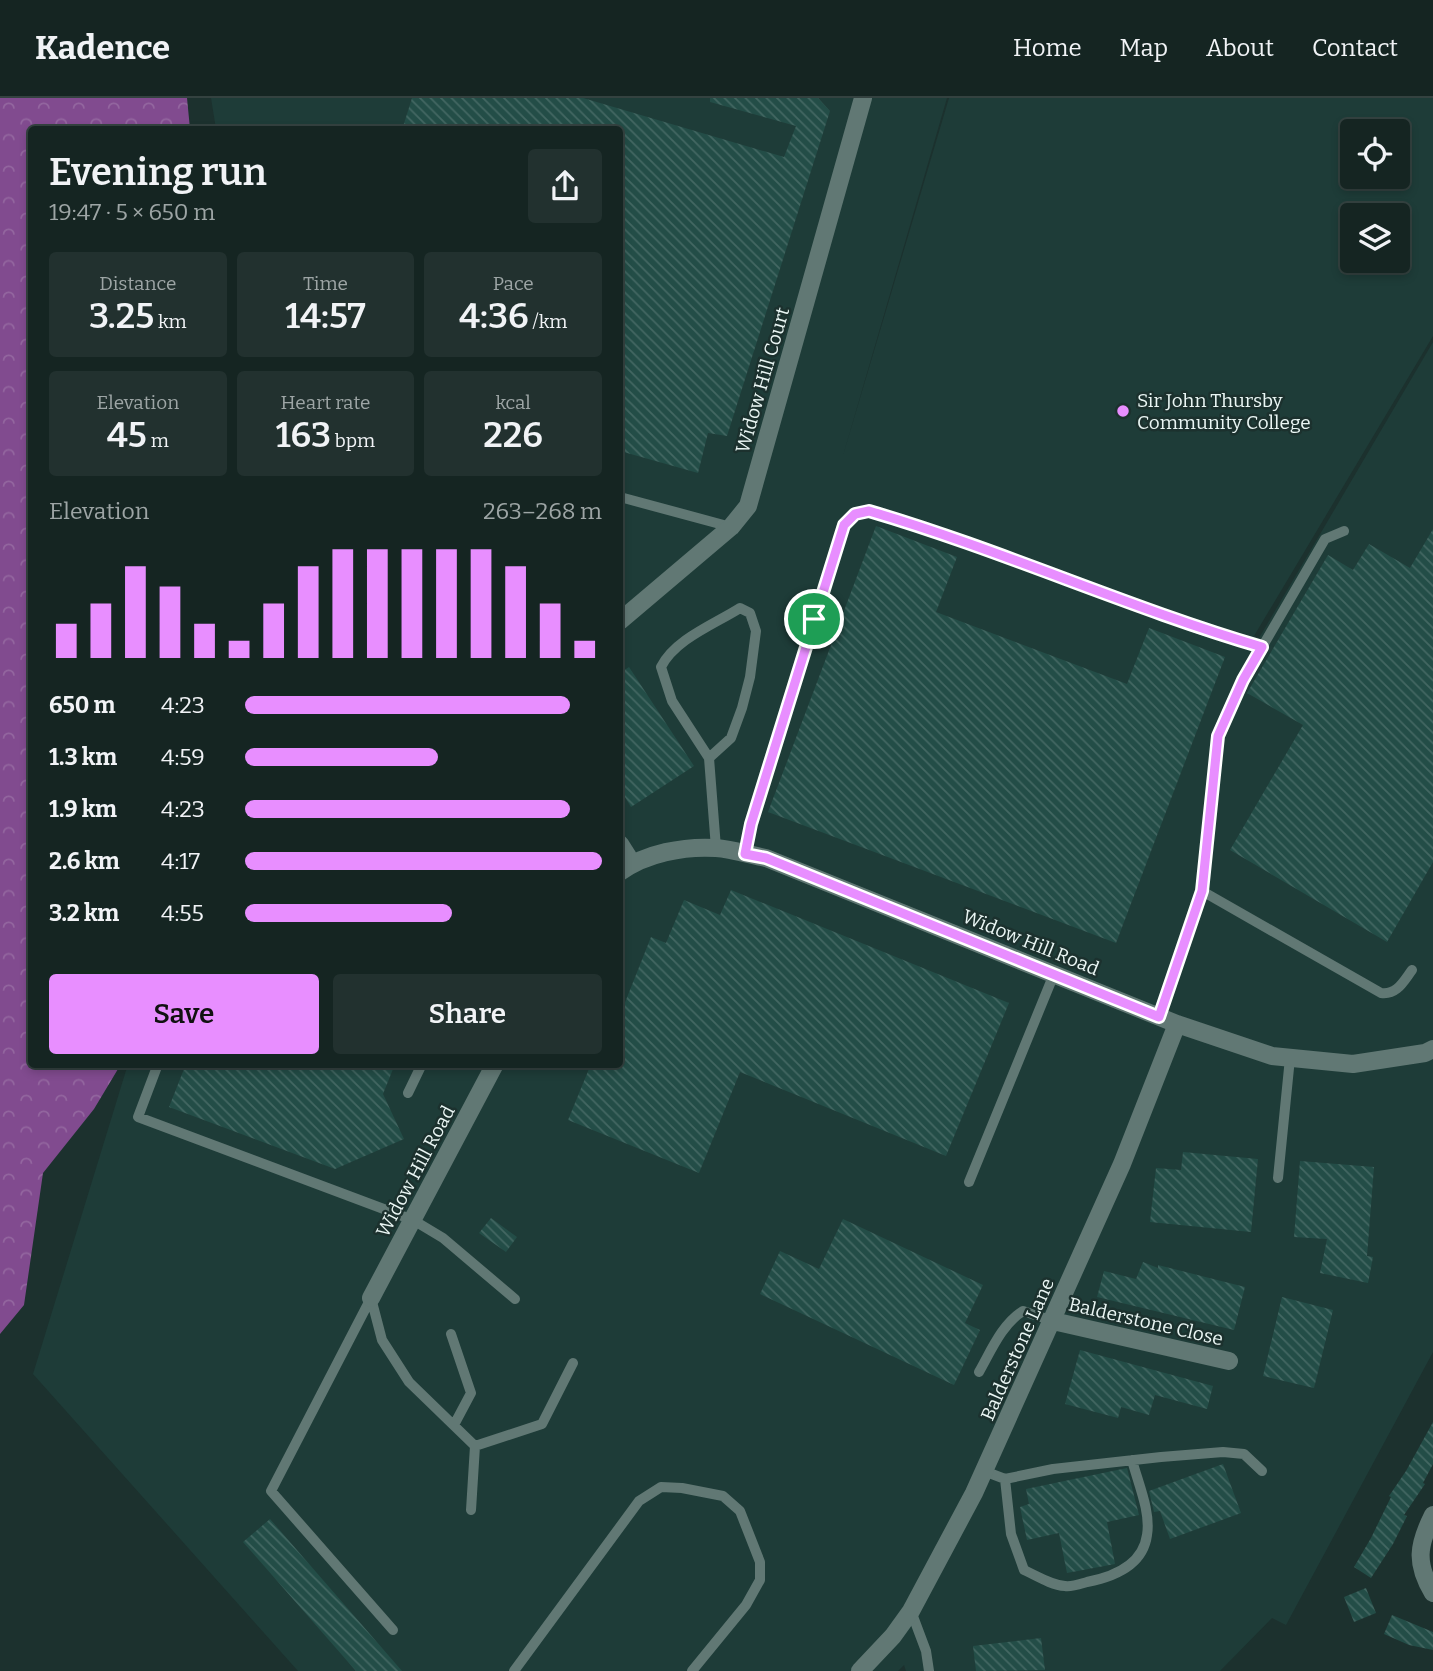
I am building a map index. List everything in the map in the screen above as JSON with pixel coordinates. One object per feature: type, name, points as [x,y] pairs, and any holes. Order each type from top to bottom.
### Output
[{"type":"street","name":"Widow Hill Court","points":[[623,618],[731,527],[748,506],[863,98]]},
{"type":"street","name":"Widow Hill Road","points":[[626,867],[673,850],[716,848],[766,858],[1159,1017],[1272,1056],[1353,1064],[1433,1049]]},
{"type":"street","name":"Balderstone Lane","points":[[860,1671],[893,1636],[911,1611],[984,1471],[1122,1164],[1177,1024]]},
{"type":"street","name":"Widow Hill Road","points":[[371,1298],[493,1068]]},
{"type":"street","name":"Balderstone Close","points":[[1053,1321],[1229,1361]]},
{"type":"street","points":[[1433,1515],[1422,1536],[1420,1549],[1421,1568],[1433,1593]]},
{"type":"lane","points":[[623,498],[731,527]]},
{"type":"lane","points":[[745,854],[751,824],[844,525],[855,514],[869,511],[926,528],[1099,593],[1262,647]]},
{"type":"lane","points":[[1159,1017],[1202,891],[1218,736],[1243,680],[1325,540],[1344,531]]},
{"type":"lane","points":[[709,758],[730,738],[750,677],[756,631],[750,613],[740,608],[682,644],[666,658],[661,667],[672,701],[709,758],[716,848]]},
{"type":"lane","points":[[1202,891],[1381,993],[1390,994],[1398,989],[1412,970]]},
{"type":"lane","points":[[969,1182],[1054,974]]},
{"type":"lane","points":[[1278,1178],[1290,1058]]},
{"type":"lane","points":[[156,1068],[138,1117],[413,1220],[443,1238],[515,1299]]},
{"type":"lane","points":[[408,1093],[420,1068]]},
{"type":"lane","points":[[371,1298],[382,1340],[409,1382],[475,1446],[471,1510]]},
{"type":"lane","points":[[371,1298],[271,1491],[393,1630]]},
{"type":"lane","points":[[979,1372],[1016,1315],[1023,1311],[1053,1321]]},
{"type":"lane","points":[[451,1334],[471,1394],[454,1425]]},
{"type":"lane","points":[[475,1446],[542,1424],[573,1363]]},
{"type":"lane","points":[[984,1471],[1005,1479],[1053,1469],[1233,1453],[1244,1454],[1262,1471]]},
{"type":"lane","points":[[1005,1479],[1011,1534],[1024,1570],[1067,1587],[1108,1578],[1131,1565],[1144,1547],[1147,1520],[1132,1460]]},
{"type":"lane","points":[[514,1671],[639,1501],[661,1487],[723,1496],[740,1511],[760,1562],[760,1580],[746,1605],[692,1671]]},
{"type":"lane","points":[[911,1611],[926,1651],[929,1671]]},
{"type":"shaded area","points":[[211,98],[947,98],[842,459],[949,98],[1433,98],[1433,336],[1254,636],[1259,638],[1433,342],[1433,1352],[1286,1625],[1272,1618],[1220,1671],[906,1671],[904,1665],[898,1671],[298,1671],[33,1374],[127,1068],[623,1068],[623,126],[216,126]]},
{"type":"green space","points":[[0,98],[187,98],[190,126],[28,126],[28,1068],[119,1068],[94,1109],[43,1173],[24,1305],[0,1334]]},
{"type":"building","points":[[412,98],[583,98],[784,157],[796,126],[710,102],[710,98],[818,98],[830,111],[727,436],[708,433],[698,473],[623,452],[623,126],[403,126]]},
{"type":"building","points":[[876,526],[957,557],[936,612],[1127,684],[1149,628],[1225,657],[1116,943],[768,812]]},
{"type":"building","points":[[1433,529],[1433,862],[1387,942],[1230,850],[1303,725],[1247,693],[1328,555],[1353,570],[1369,544],[1410,568]]},
{"type":"building","points":[[629,667],[694,766],[631,807],[623,794],[623,671]]},
{"type":"building","points":[[731,890],[1009,1003],[946,1156],[740,1072],[699,1173],[568,1120],[589,1068],[623,1068],[623,1007],[651,937],[666,943],[684,900],[720,915]]},
{"type":"building","points":[[184,1068],[393,1068],[383,1094],[404,1139],[335,1169],[169,1107]]},
{"type":"building","points":[[1183,1152],[1258,1159],[1251,1232],[1150,1222],[1156,1168],[1181,1170]]},
{"type":"building","points":[[1300,1161],[1374,1167],[1367,1256],[1373,1257],[1368,1283],[1320,1273],[1327,1239],[1294,1237]]},
{"type":"building","points":[[491,1218],[517,1237],[506,1252],[479,1233]]},
{"type":"building","points":[[843,1219],[983,1285],[965,1323],[980,1330],[954,1385],[760,1294],[780,1251],[819,1269]]},
{"type":"building","points":[[1143,1262],[1158,1268],[1158,1265],[1245,1287],[1234,1330],[1097,1297],[1104,1271],[1136,1279]]},
{"type":"building","points":[[1282,1297],[1333,1310],[1314,1388],[1263,1376]]},
{"type":"building","points":[[1080,1350],[1213,1386],[1207,1409],[1155,1395],[1149,1415],[1121,1407],[1118,1418],[1065,1404]]},
{"type":"building","points":[[1433,1422],[1433,1464],[1423,1483],[1425,1484],[1404,1515],[1407,1516],[1393,1544],[1371,1578],[1354,1567],[1371,1538],[1391,1497],[1389,1496]]},
{"type":"building","points":[[1223,1464],[1241,1513],[1170,1539],[1160,1511],[1154,1512],[1149,1491]]},
{"type":"building","points":[[1127,1468],[1139,1515],[1107,1522],[1115,1564],[1067,1573],[1059,1533],[1027,1540],[1020,1507],[1029,1504],[1026,1489]]},
{"type":"building","points":[[270,1519],[402,1671],[356,1671],[243,1542]]},
{"type":"building","points":[[1366,1588],[1376,1613],[1354,1622],[1344,1597]]},
{"type":"building","points":[[1392,1615],[1433,1632],[1433,1650],[1409,1645],[1384,1634]]},
{"type":"building","points":[[1041,1638],[1045,1670],[976,1671],[973,1646]]},
{"type":"place","name":"Sir John Thursby Community College","points":[[1123,411]]},
{"type":"route","points":[[869,511],[926,528],[1202,629],[1262,647],[1243,680],[1218,736],[1202,891],[1159,1017],[766,858],[745,854],[751,824],[814,619],[844,525],[855,514],[869,511]]}]
